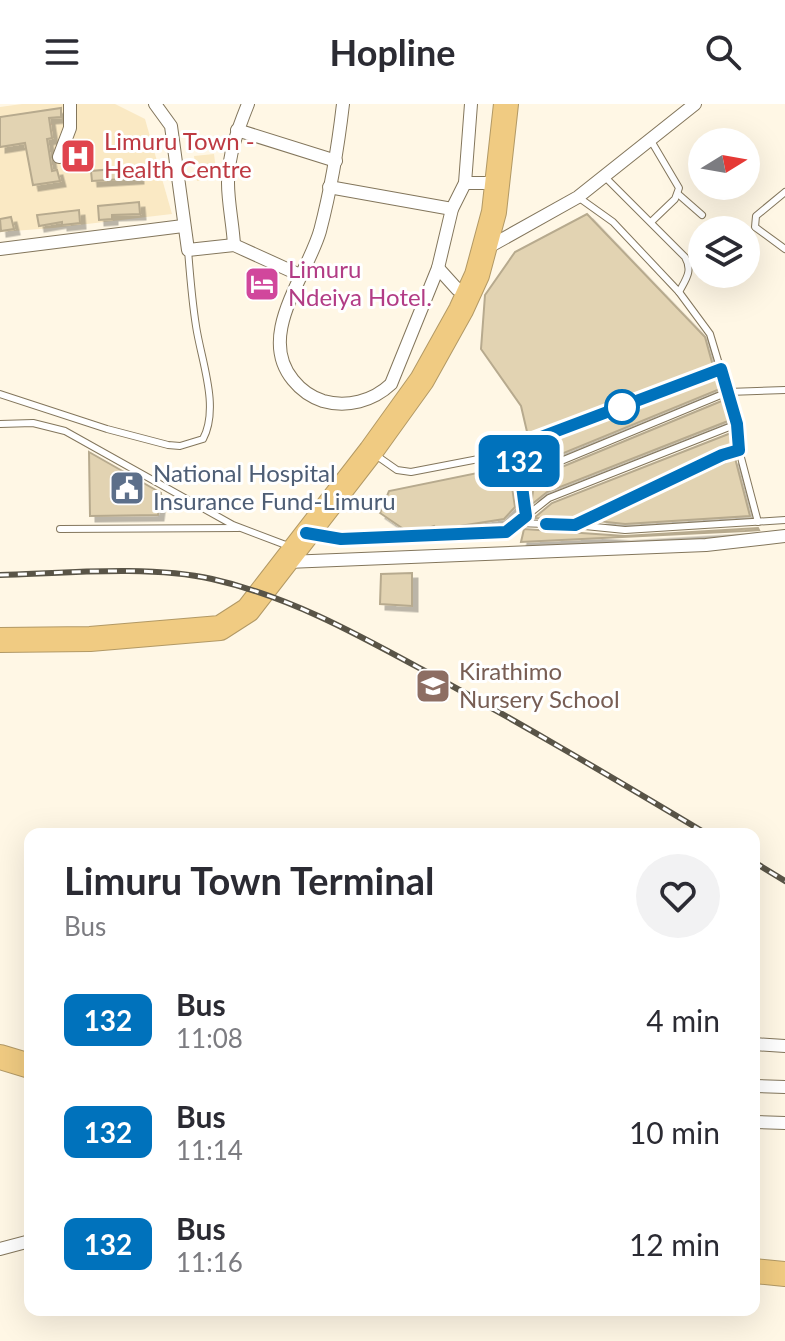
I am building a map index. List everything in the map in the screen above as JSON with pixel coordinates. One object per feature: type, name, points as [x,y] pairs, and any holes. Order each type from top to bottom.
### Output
[{"type":"highway","points":[[0,640],[90,639],[220,628],[248,610],[422,380],[469,295],[485,249],[511,108]]},
{"type":"highway","points":[[0,1057],[24,1064]]},
{"type":"highway","points":[[760,1272],[785,1274]]},
{"type":"street","points":[[59,157],[70,128],[70,104]]},
{"type":"street","points":[[155,104],[171,126],[188,250],[234,245],[300,275]]},
{"type":"street","points":[[234,245],[228,183],[237,130],[248,104]]},
{"type":"street","points":[[343,104],[336,161],[319,234],[300,275],[281,331],[280,352],[284,366],[304,392],[322,401],[341,404],[368,400],[381,394],[391,384],[438,268],[452,209],[465,183],[471,104]]},
{"type":"street","points":[[485,249],[578,197],[695,104]]},
{"type":"street","points":[[237,130],[336,161]]},
{"type":"street","points":[[465,183],[498,183]]},
{"type":"street","points":[[329,187],[452,209]]},
{"type":"street","points":[[0,249],[183,226]]},
{"type":"street","points":[[438,268],[457,289],[469,295]]},
{"type":"street","points":[[296,548],[706,545],[785,536]]},
{"type":"street","points":[[760,1044],[785,1046]]},
{"type":"street","points":[[760,1086],[785,1087]]},
{"type":"street","points":[[760,1122],[785,1123]]},
{"type":"street","points":[[0,1249],[24,1243]]},
{"type":"lane","points":[[650,139],[678,182],[678,194],[651,222]]},
{"type":"lane","points":[[604,176],[685,257],[690,265],[689,272],[679,292]]},
{"type":"lane","points":[[785,192],[756,216],[755,227],[785,249]]},
{"type":"lane","points":[[678,194],[702,215]]},
{"type":"lane","points":[[578,197],[613,222],[679,292],[710,334],[737,424],[739,450],[758,522]]},
{"type":"lane","points":[[0,394],[168,445],[180,446],[203,439],[209,429],[210,401],[196,326],[188,250]]},
{"type":"lane","points":[[526,516],[518,456],[521,446],[721,369]]},
{"type":"lane","points":[[520,478],[728,392],[785,390]]},
{"type":"lane","points":[[46,426],[50,411]]},
{"type":"lane","points":[[0,424],[33,423],[65,431],[241,528],[296,548],[341,539],[506,532],[549,498],[737,424]]},
{"type":"lane","points":[[575,525],[722,455],[739,450]]},
{"type":"lane","points":[[371,451],[397,470],[411,472],[494,456]]},
{"type":"lane","points":[[517,523],[625,530],[785,520]]},
{"type":"lane","points":[[60,529],[241,528]]},
{"type":"shaded area","name":"Limuru Town - Health Centre","points":[[22,104],[115,104],[145,119],[172,214],[0,232],[0,107]]},
{"type":"shaded area","points":[[214,154],[217,178],[197,181],[194,156]]},
{"type":"building","points":[[61,108],[61,117],[49,118],[52,138],[47,139],[52,171],[57,170],[60,181],[33,185],[25,143],[0,147],[0,117]]},
{"type":"building","points":[[137,167],[138,178],[92,181],[91,171]]},
{"type":"building","points":[[139,202],[140,214],[112,215],[112,219],[99,220],[98,206]]},
{"type":"building","points":[[79,210],[80,223],[39,226],[37,215]]},
{"type":"building","points":[[587,214],[705,337],[713,366],[528,436],[521,406],[481,349],[485,295],[515,252]]},
{"type":"building","points":[[11,217],[14,229],[1,231],[0,219]]},
{"type":"building","points":[[717,377],[720,389],[537,464],[531,447]]},
{"type":"building","points":[[724,400],[728,421],[547,492],[531,505],[535,478]]},
{"type":"building","points":[[731,433],[733,446],[574,519],[534,518],[552,503]]},
{"type":"building","points":[[89,452],[161,493],[158,515],[90,516]]},
{"type":"building","points":[[735,458],[750,516],[625,524],[597,521]]},
{"type":"building","points":[[492,470],[511,480],[515,507],[504,519],[447,528],[436,529],[434,526],[423,530],[405,530],[380,513],[389,491]]},
{"type":"building","points":[[524,529],[625,536],[759,530],[521,542]]},
{"type":"building","points":[[412,573],[412,606],[380,604],[381,574]]},
{"type":"railway","points":[[0,575],[162,572],[212,579],[267,595],[346,629],[423,670],[697,828]]},
{"type":"railway","points":[[760,866],[785,881]]},
{"type":"bus line","name":"132","points":[[306,533],[341,539],[506,532],[526,516],[518,456],[521,446],[721,369],[737,424],[739,450],[722,455],[575,525],[546,524]]},
{"type":"place","name":"Limuru Town - Health Centre","points":[[78,156]]},
{"type":"place","name":"Limuru Ndeiya Hotel.","points":[[262,284]]},
{"type":"place","name":"National Hospital Insurance Fund-Limuru","points":[[127,488]]},
{"type":"place","name":"Kirathimo Nursery School","points":[[433,686]]}]
